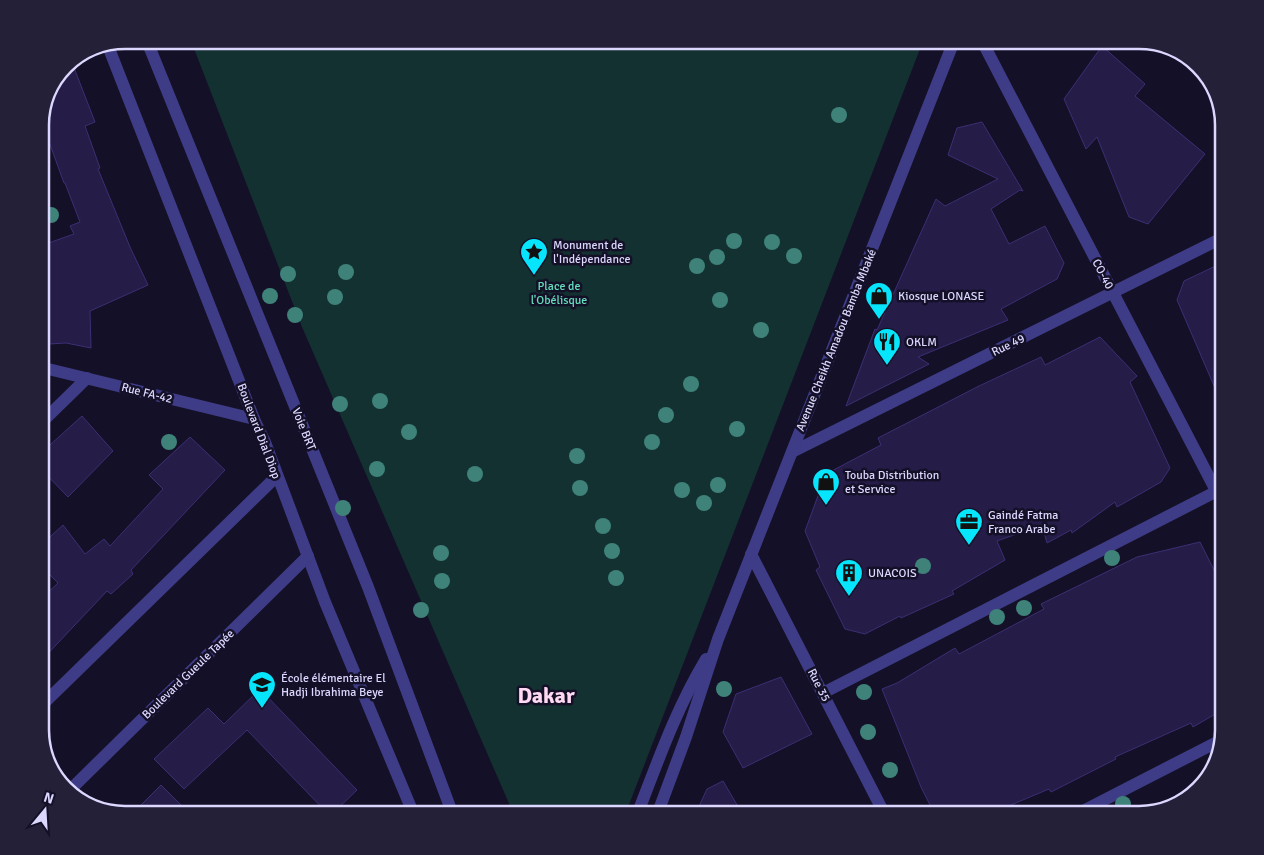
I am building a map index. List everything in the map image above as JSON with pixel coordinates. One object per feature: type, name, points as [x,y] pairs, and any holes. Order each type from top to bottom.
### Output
[{"type":"street","name":"Voie BRT","points":[[150,49],[368,587],[451,806]]},
{"type":"street","name":"Avenue Cheikh Amadou Bamba Mbaké","points":[[660,806],[686,737],[718,639],[951,49]]},
{"type":"street","name":"CO-40","points":[[986,49],[1113,293],[1215,480]]},
{"type":"street","name":"Boulevard Dial Diop","points":[[110,50],[254,419],[265,442],[325,602],[410,806]]},
{"type":"street","name":"Rue 49","points":[[792,452],[1215,242]]},
{"type":"street","name":"Rue FA-42","points":[[49,368],[254,419]]},
{"type":"street","points":[[49,415],[86,378]]},
{"type":"street","points":[[49,698],[277,476]]},
{"type":"street","points":[[823,694],[1215,492]]},
{"type":"street","name":"Rue 35","points":[[751,554],[880,806]]},
{"type":"street","name":"Boulevard Gueule Tapée","points":[[74,786],[308,556]]},
{"type":"street","name":"Avenue Cheikh Amadou Bamba Mbaké","points":[[640,806],[669,731],[692,683],[718,639]]},
{"type":"street","points":[[1093,806],[1214,744]]},
{"type":"green space","name":"Place de l'Obélisque","points":[[194,49],[920,49],[628,806],[510,806],[302,327]]},
{"type":"building","points":[[1100,49],[1105,49],[1145,84],[1135,96],[1205,154],[1148,224],[1129,217],[1097,137],[1086,149],[1064,99]]},
{"type":"building","points":[[74,69],[95,122],[85,126],[100,168],[98,169],[148,285],[90,311],[91,348],[66,343],[49,344],[49,243],[74,234],[70,226],[80,222],[49,142],[49,120],[51,105],[57,91],[64,78]]},
{"type":"building","points":[[982,122],[1023,191],[1020,190],[991,209],[1009,244],[1045,226],[1064,263],[1057,279],[1001,309],[1008,320],[918,357],[929,364],[846,406],[875,329],[877,330],[936,199],[945,206],[998,179],[948,155],[957,128]]},
{"type":"building","points":[[1215,266],[1215,388],[1177,300],[1184,281]]},
{"type":"building","points":[[1100,337],[1137,376],[1130,382],[1170,468],[1161,482],[1117,507],[1115,502],[1072,533],[1071,530],[1047,543],[1042,525],[997,541],[1005,560],[952,591],[954,594],[901,618],[900,616],[865,634],[845,629],[816,570],[820,567],[805,531],[826,474],[881,445],[878,438],[979,386],[1041,357],[1045,365]]},
{"type":"building","points":[[82,416],[113,451],[68,497],[49,477],[49,446]]},
{"type":"building","points":[[190,437],[225,470],[131,570],[133,574],[111,594],[107,591],[49,652],[49,592],[58,583],[49,574],[49,538],[63,525],[85,554],[104,539],[110,546],[163,489],[149,475]]},
{"type":"building","points":[[1200,542],[1215,572],[1215,714],[1193,727],[1191,723],[1115,757],[1116,759],[1051,792],[1049,789],[1009,806],[930,806],[921,787],[882,689],[897,683],[955,648],[959,654],[1044,609],[1041,604],[1137,557]]},
{"type":"building","points":[[781,677],[812,734],[743,768],[723,732],[736,694]]},
{"type":"building","points":[[260,689],[357,790],[340,806],[320,806],[247,730],[184,789],[154,759],[208,708],[224,724]]},
{"type":"building","points":[[723,781],[738,806],[699,806],[707,789]]},
{"type":"building","points":[[161,785],[182,806],[140,806]]},
{"type":"place","name":"Monument de l'Indépendance","points":[[534,276]]},
{"type":"place","name":"Kiosque LONASE","points":[[879,320]]},
{"type":"place","name":"OKLM","points":[[887,366]]},
{"type":"place","name":"Touba Distribution et Service","points":[[826,506]]},
{"type":"place","name":"Gaindé Fatma Franco Arabe","points":[[969,546]]},
{"type":"place","name":"UNACOIS","points":[[849,597]]},
{"type":"place","name":"École élémentaire El Hadji Ibrahima Beye","points":[[262,709]]},
{"type":"district","name":"Dakar","points":[[546,695]]}]
